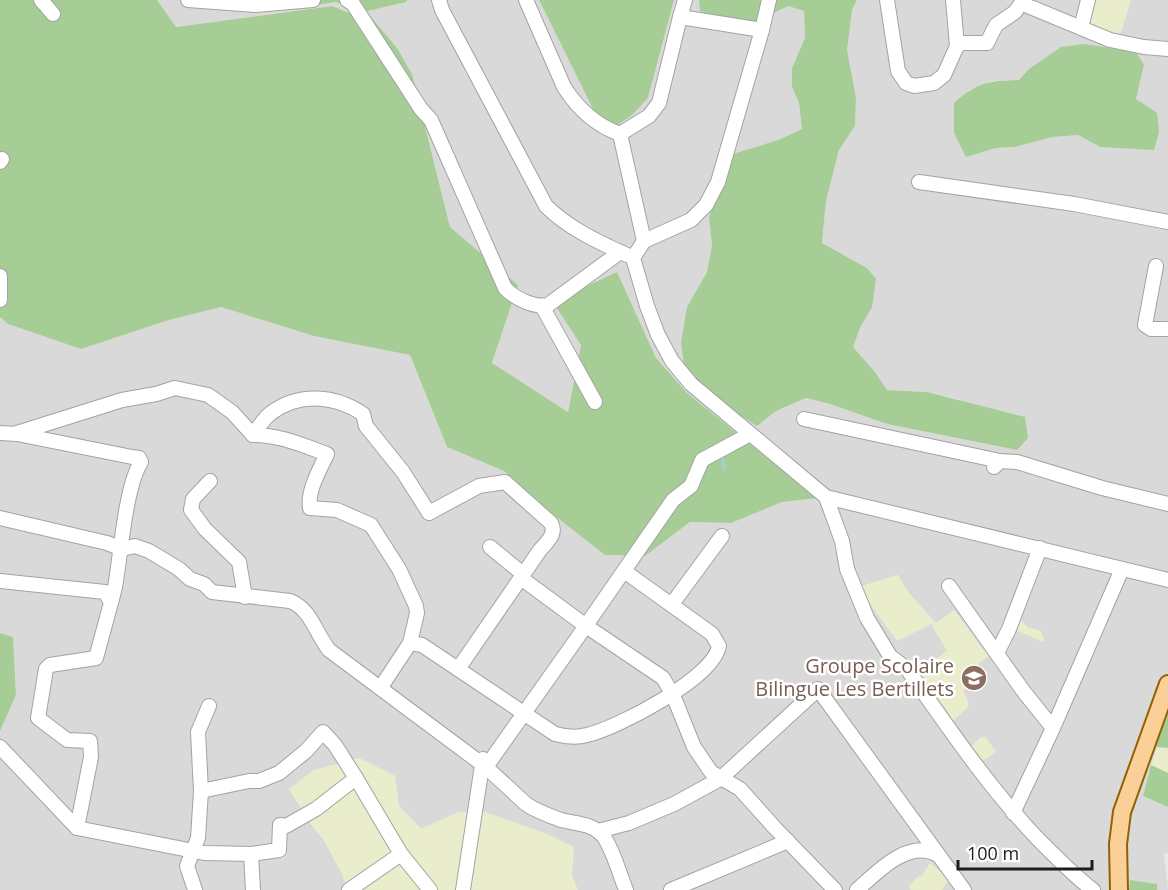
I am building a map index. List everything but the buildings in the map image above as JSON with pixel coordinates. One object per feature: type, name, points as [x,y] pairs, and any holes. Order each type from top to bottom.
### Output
[{"type":"main road","points":[[1119,890],[1118,844],[1122,812],[1168,684]]},
{"type":"street","points":[[41,0],[53,14]]},
{"type":"street","points":[[189,0],[255,5],[313,0]]},
{"type":"street","points":[[347,0],[353,4],[421,109],[431,120],[505,288],[514,296],[542,306],[620,252]]},
{"type":"street","points":[[440,0],[441,10],[546,206],[557,217],[601,244],[633,258],[650,316],[672,361],[691,384],[826,497],[1168,580]]},
{"type":"street","points":[[526,0],[564,87],[572,100],[604,128],[620,134]]},
{"type":"street","points":[[620,134],[649,116],[659,103],[685,0]]},
{"type":"street","points":[[633,258],[644,241],[691,220],[706,205],[718,182],[769,0]]},
{"type":"street","points":[[887,0],[898,71],[906,83],[914,86],[940,80],[945,75],[957,45],[953,0]]},
{"type":"street","points":[[1082,28],[1088,0]]},
{"type":"street","points":[[957,45],[987,43],[999,22],[1015,12],[1023,1],[1028,6],[1110,40],[1168,49]]},
{"type":"street","points":[[680,17],[762,30]]},
{"type":"street","points":[[620,134],[644,241]]},
{"type":"street","points":[[919,182],[1074,204],[1168,222]]},
{"type":"street","points":[[1156,266],[1145,325],[1151,329],[1168,329]]},
{"type":"street","points":[[0,276],[0,300]]},
{"type":"street","points":[[542,306],[595,402]]},
{"type":"street","points":[[17,434],[88,410],[175,388],[208,395],[232,412],[253,435],[290,440],[327,454],[316,477],[309,502],[310,508],[337,510],[371,525],[399,569],[416,606],[417,613],[410,643],[381,687]]},
{"type":"street","points":[[253,435],[269,414],[306,397],[349,404],[363,414],[366,426],[403,472],[429,513],[479,486],[505,482],[552,523],[552,536],[458,669]]},
{"type":"street","points":[[804,419],[996,465],[1017,462],[1102,488],[1168,504]]},
{"type":"street","points":[[0,433],[17,434],[139,458],[141,462],[129,498],[112,599],[96,658],[50,665],[46,669],[38,718],[67,740],[90,741],[91,757],[76,828]]},
{"type":"street","points":[[463,890],[484,763],[586,626],[673,500],[690,486],[702,460],[750,434]]},
{"type":"street","points":[[210,481],[193,499],[191,510],[206,529],[239,562],[246,597]]},
{"type":"street","points":[[826,497],[842,541],[847,569],[867,618],[890,656],[907,669],[984,777],[1013,813],[1050,851],[1094,890]]},
{"type":"street","points":[[0,518],[106,543],[122,549],[135,546],[149,551],[179,569],[190,579],[204,584],[212,592],[290,601],[302,606],[329,650],[484,763],[533,809],[563,820],[590,826],[598,831],[606,839],[626,890]]},
{"type":"street","points":[[672,604],[722,536]]},
{"type":"street","points":[[490,547],[522,576],[586,626],[659,674],[673,695],[694,747],[711,772],[740,789],[835,890]]},
{"type":"street","points":[[998,653],[1040,548]]},
{"type":"street","points":[[1013,813],[1053,728],[1122,569]]},
{"type":"street","points":[[410,643],[422,645],[555,734],[565,737],[590,735],[673,695],[707,665],[718,651],[719,646],[712,634],[624,571]]},
{"type":"street","points":[[0,581],[105,592],[109,599],[112,599]]},
{"type":"street","points":[[949,586],[1024,692],[1053,728]]},
{"type":"street","points":[[598,831],[629,823],[674,804],[720,778],[818,689],[964,890]]},
{"type":"street","points":[[195,890],[187,866],[198,838],[201,791],[198,732],[209,706]]},
{"type":"street","points":[[201,791],[259,781],[279,773],[306,751],[323,732],[335,745],[401,854],[430,890]]},
{"type":"street","points":[[0,747],[76,828],[212,853],[251,854],[279,850],[280,825],[286,826],[316,809],[356,778]]},
{"type":"street","points":[[671,890],[788,841]]},
{"type":"street","points":[[856,890],[883,868],[911,851],[925,850],[938,855]]},
{"type":"street","points":[[251,854],[253,890]]},
{"type":"street","points":[[349,890],[401,854]]},
{"type":"shaded area","points":[[157,0],[279,0],[307,7],[335,2],[368,11],[407,0],[539,0],[595,113],[648,98],[674,0],[699,0],[701,11],[723,19],[756,22],[788,6],[804,11],[805,38],[792,68],[792,87],[799,103],[802,129],[778,140],[721,186],[709,217],[712,246],[707,272],[687,307],[757,425],[776,411],[806,398],[887,424],[1017,450],[960,400],[927,392],[887,390],[853,347],[860,328],[872,307],[867,268],[822,243],[826,201],[839,150],[855,126],[856,97],[847,50],[852,10],[857,0],[1087,0],[1118,40],[1131,0],[1168,0],[1168,710],[1156,744],[1157,747],[1168,748],[1168,773],[1151,765],[1143,796],[1168,807],[1168,853],[1164,854],[1168,890],[1157,890],[1157,884],[1130,880],[1129,890],[942,890],[949,879],[928,866],[922,876],[909,886],[911,890],[578,890],[572,876],[459,812],[421,829],[399,806],[395,776],[289,789],[324,840],[343,876],[347,890],[0,890],[0,731],[16,695],[13,637],[0,633],[0,317],[8,324],[81,349],[169,320],[221,307],[314,336],[410,355],[447,447],[504,471],[550,512],[605,555],[645,556],[690,522],[731,523],[782,502],[825,496],[797,482],[687,393],[656,358],[617,273],[581,344],[568,412],[492,363],[518,285],[450,227],[412,74],[370,16],[349,13],[331,6],[175,27]],"holes":[[[1144,65],[1136,99],[1100,147],[1078,135],[1053,137],[1015,147],[996,148],[966,157],[969,90],[992,81],[1019,80]],[[898,575],[907,591],[936,623],[954,611],[988,656],[964,675],[967,687],[963,690],[969,703],[920,671],[947,651],[931,623],[858,588]]]},
{"type":"green space","points":[[0,0],[157,0],[176,27],[332,6],[349,13],[370,16],[397,48],[412,74],[450,227],[518,285],[492,363],[568,412],[581,345],[553,302],[617,272],[656,358],[687,393],[797,482],[826,497],[782,502],[731,523],[690,522],[645,556],[605,555],[550,512],[504,471],[447,447],[410,355],[314,336],[221,307],[169,320],[81,349],[8,324],[0,317]]},
{"type":"green space","points":[[279,0],[407,0],[368,11],[335,2],[307,7]]},
{"type":"green space","points":[[539,0],[674,0],[648,98],[631,116],[616,126],[595,113]]},
{"type":"green space","points":[[699,0],[857,0],[852,10],[847,50],[856,97],[855,126],[839,150],[826,201],[822,243],[867,268],[876,279],[872,307],[860,328],[853,347],[887,390],[927,392],[1025,417],[1028,438],[1017,450],[887,424],[806,398],[776,411],[757,426],[727,407],[684,365],[681,343],[687,307],[707,272],[712,246],[709,217],[730,155],[778,140],[802,129],[799,103],[792,87],[792,68],[805,38],[804,11],[788,6],[756,22],[723,19],[700,11]]},
{"type":"green space","points":[[1087,0],[1131,0],[1118,41],[1088,34]]},
{"type":"green space","points":[[1084,44],[1136,52],[1144,65],[1136,99],[1157,113],[1159,132],[1154,150],[1100,147],[1078,135],[1053,137],[1015,147],[996,148],[966,157],[954,133],[954,103],[984,84],[1019,80],[1029,69],[1061,47]]},
{"type":"green space","points":[[898,575],[907,591],[936,623],[954,610],[988,656],[964,675],[969,685],[963,691],[969,706],[951,723],[920,671],[947,651],[931,624],[897,641],[858,587]]},
{"type":"green space","points":[[1021,620],[1027,627],[1041,631],[1043,642],[1016,630]]},
{"type":"green space","points":[[0,633],[13,637],[16,695],[0,731]]},
{"type":"green space","points":[[1168,710],[1168,748],[1157,747],[1156,744]]},
{"type":"green space","points":[[986,737],[996,752],[979,763],[971,747],[980,738]]},
{"type":"green space","points":[[1157,747],[1168,748],[1168,773],[1151,765]]},
{"type":"green space","points":[[359,758],[395,776],[399,806],[421,829],[459,812],[485,812],[545,833],[574,847],[572,876],[578,890],[347,890],[343,876],[324,840],[289,789],[314,770]]},
{"type":"green space","points":[[1151,765],[1168,773],[1168,807],[1143,796]]},
{"type":"green space","points":[[930,863],[949,879],[942,890],[911,890],[909,887],[918,876],[922,876]]},
{"type":"green space","points":[[1130,880],[1157,884],[1157,890],[1129,890]]},
{"type":"waterway","points":[[722,455],[724,469]]},
{"type":"place","name":"Groupe Scolaire Bilingue Les Bertillets","points":[[974,678]]}]
